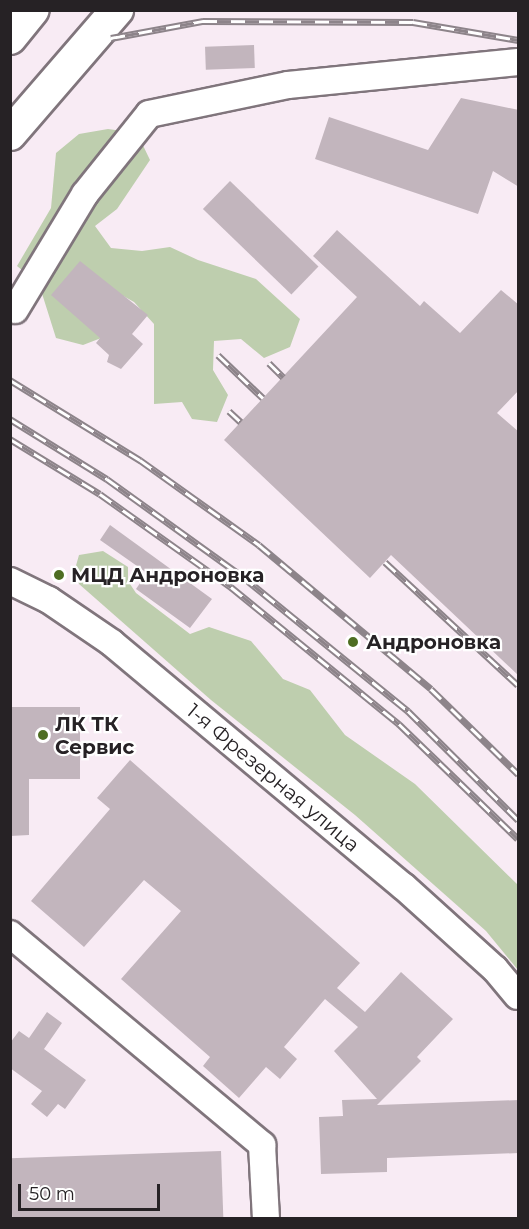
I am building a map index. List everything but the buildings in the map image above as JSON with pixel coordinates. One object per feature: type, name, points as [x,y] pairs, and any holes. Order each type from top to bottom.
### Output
[{"type":"main road","points":[[10,38],[33,10]]},
{"type":"main road","points":[[10,134],[117,10]]},
{"type":"street","points":[[15,310],[85,195],[149,114],[288,85],[519,62]]},
{"type":"street","name":"1-я Фрезерная улица","points":[[10,581],[49,600],[112,643],[403,886],[495,969],[519,996]]},
{"type":"street","points":[[10,934],[262,1145],[266,1218]]},
{"type":"green space","points":[[108,129],[137,133],[150,160],[117,209],[95,226],[111,248],[142,251],[170,247],[198,260],[256,279],[300,319],[290,347],[264,358],[241,339],[214,341],[213,370],[228,395],[217,422],[192,419],[182,402],[154,404],[154,324],[134,302],[109,288],[109,335],[83,345],[56,338],[39,284],[17,266],[51,208],[56,153],[79,134]]},
{"type":"green space","points":[[103,551],[128,567],[128,581],[136,593],[190,634],[209,627],[251,641],[283,679],[310,690],[345,735],[415,784],[518,885],[518,970],[486,931],[355,815],[211,700],[79,584],[75,569],[79,555]]},
{"type":"railway","points":[[111,38],[203,21],[413,22],[518,40]]},
{"type":"railway","points":[[218,355],[263,398]]},
{"type":"railway","points":[[269,363],[283,377]]},
{"type":"railway","points":[[10,380],[140,460],[259,545],[431,689],[518,774]]},
{"type":"railway","points":[[229,411],[241,422]]},
{"type":"railway","points":[[10,419],[107,479],[242,576],[408,711],[518,820]]},
{"type":"railway","points":[[10,439],[100,494],[231,587],[399,724],[518,839]]},
{"type":"railway","points":[[385,562],[518,685]]},
{"type":"place","name":"МЦД Андроновка","points":[[59,575]]},
{"type":"place","name":"Андроновка","points":[[353,642]]},
{"type":"place","name":"ЛК ТК Сервис","points":[[43,735]]}]
